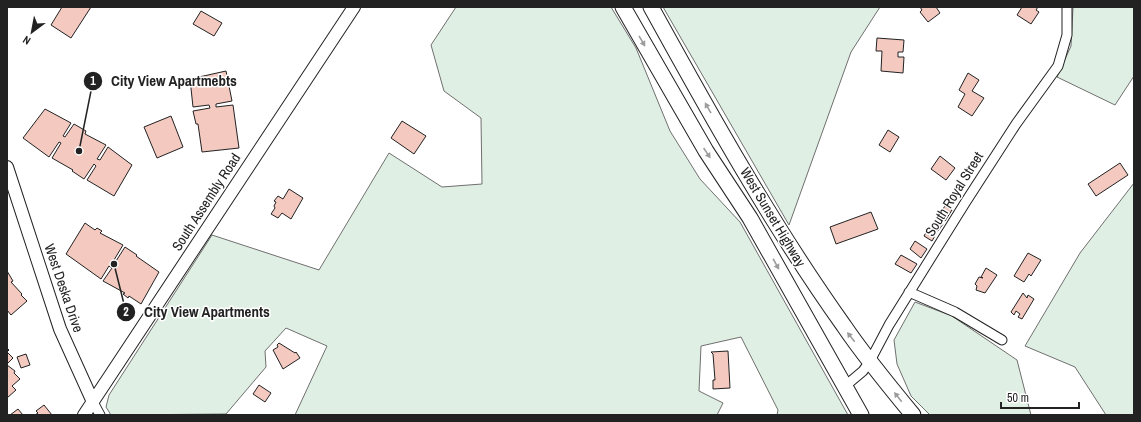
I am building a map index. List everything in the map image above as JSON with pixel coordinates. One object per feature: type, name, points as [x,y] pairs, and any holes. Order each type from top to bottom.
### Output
[{"type":"main road","name":"West Sunset Highway","points":[[623,7],[706,151],[750,218],[861,415]]},
{"type":"main road","name":"West Sunset Highway","points":[[651,7],[771,215],[823,297],[912,415]]},
{"type":"street","name":"South Assembly Road","points":[[84,415],[354,7]]},
{"type":"street","name":"South Royal Street","points":[[844,387],[863,371],[870,361],[909,292],[999,149],[1058,66],[1066,35],[1067,7]]},
{"type":"street","name":"West Deska Drive","points":[[7,167],[60,329],[100,415]]},
{"type":"street","points":[[909,292],[955,312],[1002,340]]},
{"type":"green space","points":[[456,7],[611,7],[636,48],[670,131],[700,179],[740,222],[848,415],[777,415],[778,410],[741,337],[701,346],[699,391],[723,403],[717,415],[295,415],[327,346],[286,328],[265,351],[266,367],[226,414],[111,415],[106,407],[109,395],[212,235],[319,270],[389,153],[442,187],[482,184],[481,118],[444,91],[431,45]]},
{"type":"green space","points":[[663,7],[880,7],[851,52],[789,225]]},
{"type":"green space","points":[[1073,7],[1134,7],[1134,76],[1115,105],[1057,77],[1071,46]]},
{"type":"green space","points":[[1134,183],[1134,415],[1106,415],[1075,367],[1025,346],[1080,253]]},
{"type":"green space","points":[[915,302],[952,316],[1017,360],[1031,415],[930,415],[911,396],[897,364],[894,340]]},
{"type":"building","points":[[62,7],[91,7],[71,38],[51,25]]},
{"type":"building","points":[[920,7],[936,7],[940,13],[928,22],[920,12],[922,10]]},
{"type":"building","points":[[1022,7],[1038,7],[1036,10],[1039,12],[1031,24],[1017,15]]},
{"type":"building","points":[[201,11],[222,23],[214,36],[193,24]]},
{"type":"building","points":[[877,38],[904,40],[903,52],[898,52],[898,57],[904,57],[903,73],[881,71],[882,51],[876,51]]},
{"type":"building","points":[[226,71],[232,101],[216,104],[216,107],[233,105],[239,148],[202,152],[198,124],[196,124],[193,111],[210,108],[209,105],[193,107],[190,79]]},
{"type":"building","points":[[968,73],[979,80],[972,91],[984,98],[972,116],[958,107],[965,94],[959,90]]},
{"type":"building","points":[[45,109],[71,123],[63,136],[65,137],[74,124],[86,131],[85,134],[106,145],[97,159],[100,160],[108,147],[132,165],[114,196],[87,180],[96,166],[94,164],[84,179],[72,171],[73,170],[52,158],[61,143],[59,142],[49,157],[23,138]]},
{"type":"building","points":[[171,116],[183,147],[157,158],[144,127]]},
{"type":"building","points":[[402,121],[426,136],[414,154],[391,138]]},
{"type":"building","points":[[888,130],[899,137],[890,152],[879,145]]},
{"type":"building","points":[[940,156],[955,168],[946,180],[931,169]]},
{"type":"building","points":[[1120,163],[1128,175],[1096,196],[1088,184]]},
{"type":"building","points":[[289,189],[303,198],[291,219],[282,213],[278,218],[271,214],[275,208],[274,206],[276,202],[274,201],[278,196],[283,199]]},
{"type":"building","points":[[945,206],[952,210],[945,221],[938,216]]},
{"type":"building","points":[[871,212],[878,229],[836,244],[830,227]]},
{"type":"building","points":[[936,219],[943,224],[938,231],[931,226]]},
{"type":"building","points":[[85,223],[95,230],[97,228],[102,231],[100,233],[123,245],[114,260],[116,261],[125,247],[159,272],[141,304],[129,296],[128,298],[123,294],[125,293],[103,281],[112,268],[109,266],[101,279],[66,254]]},
{"type":"building","points":[[928,229],[936,234],[932,241],[924,236]]},
{"type":"building","points":[[915,241],[927,249],[921,258],[910,249]]},
{"type":"building","points":[[1028,253],[1041,260],[1031,276],[1029,274],[1024,282],[1014,276]]},
{"type":"building","points":[[901,255],[917,264],[911,273],[895,264]]},
{"type":"building","points":[[986,268],[997,275],[985,293],[976,290],[977,286],[975,284],[979,277],[983,278],[981,277]]},
{"type":"building","points":[[7,271],[13,281],[11,282],[27,301],[11,315],[7,310]]},
{"type":"building","points":[[1023,293],[1027,298],[1028,295],[1034,299],[1022,319],[1018,317],[1020,314],[1016,311],[1014,315],[1011,312]]},
{"type":"building","points":[[279,343],[295,353],[296,352],[300,358],[283,369],[273,350],[278,347],[277,345]]},
{"type":"building","points":[[728,351],[730,388],[713,389],[713,380],[715,380],[713,354],[711,352]]},
{"type":"building","points":[[7,352],[13,358],[7,364]]},
{"type":"building","points":[[26,354],[30,365],[21,368],[17,357]]},
{"type":"building","points":[[7,365],[15,371],[14,373],[20,379],[12,386],[16,390],[7,398]]},
{"type":"building","points":[[259,385],[271,393],[265,402],[253,394]]},
{"type":"building","points":[[44,405],[52,415],[35,415],[38,413],[36,411]]},
{"type":"building","points":[[18,409],[23,415],[10,415]]},
{"type":"place","name":"City View Apartmebts","points":[[79,151]]},
{"type":"place","name":"City View Apartments","points":[[114,264]]}]
